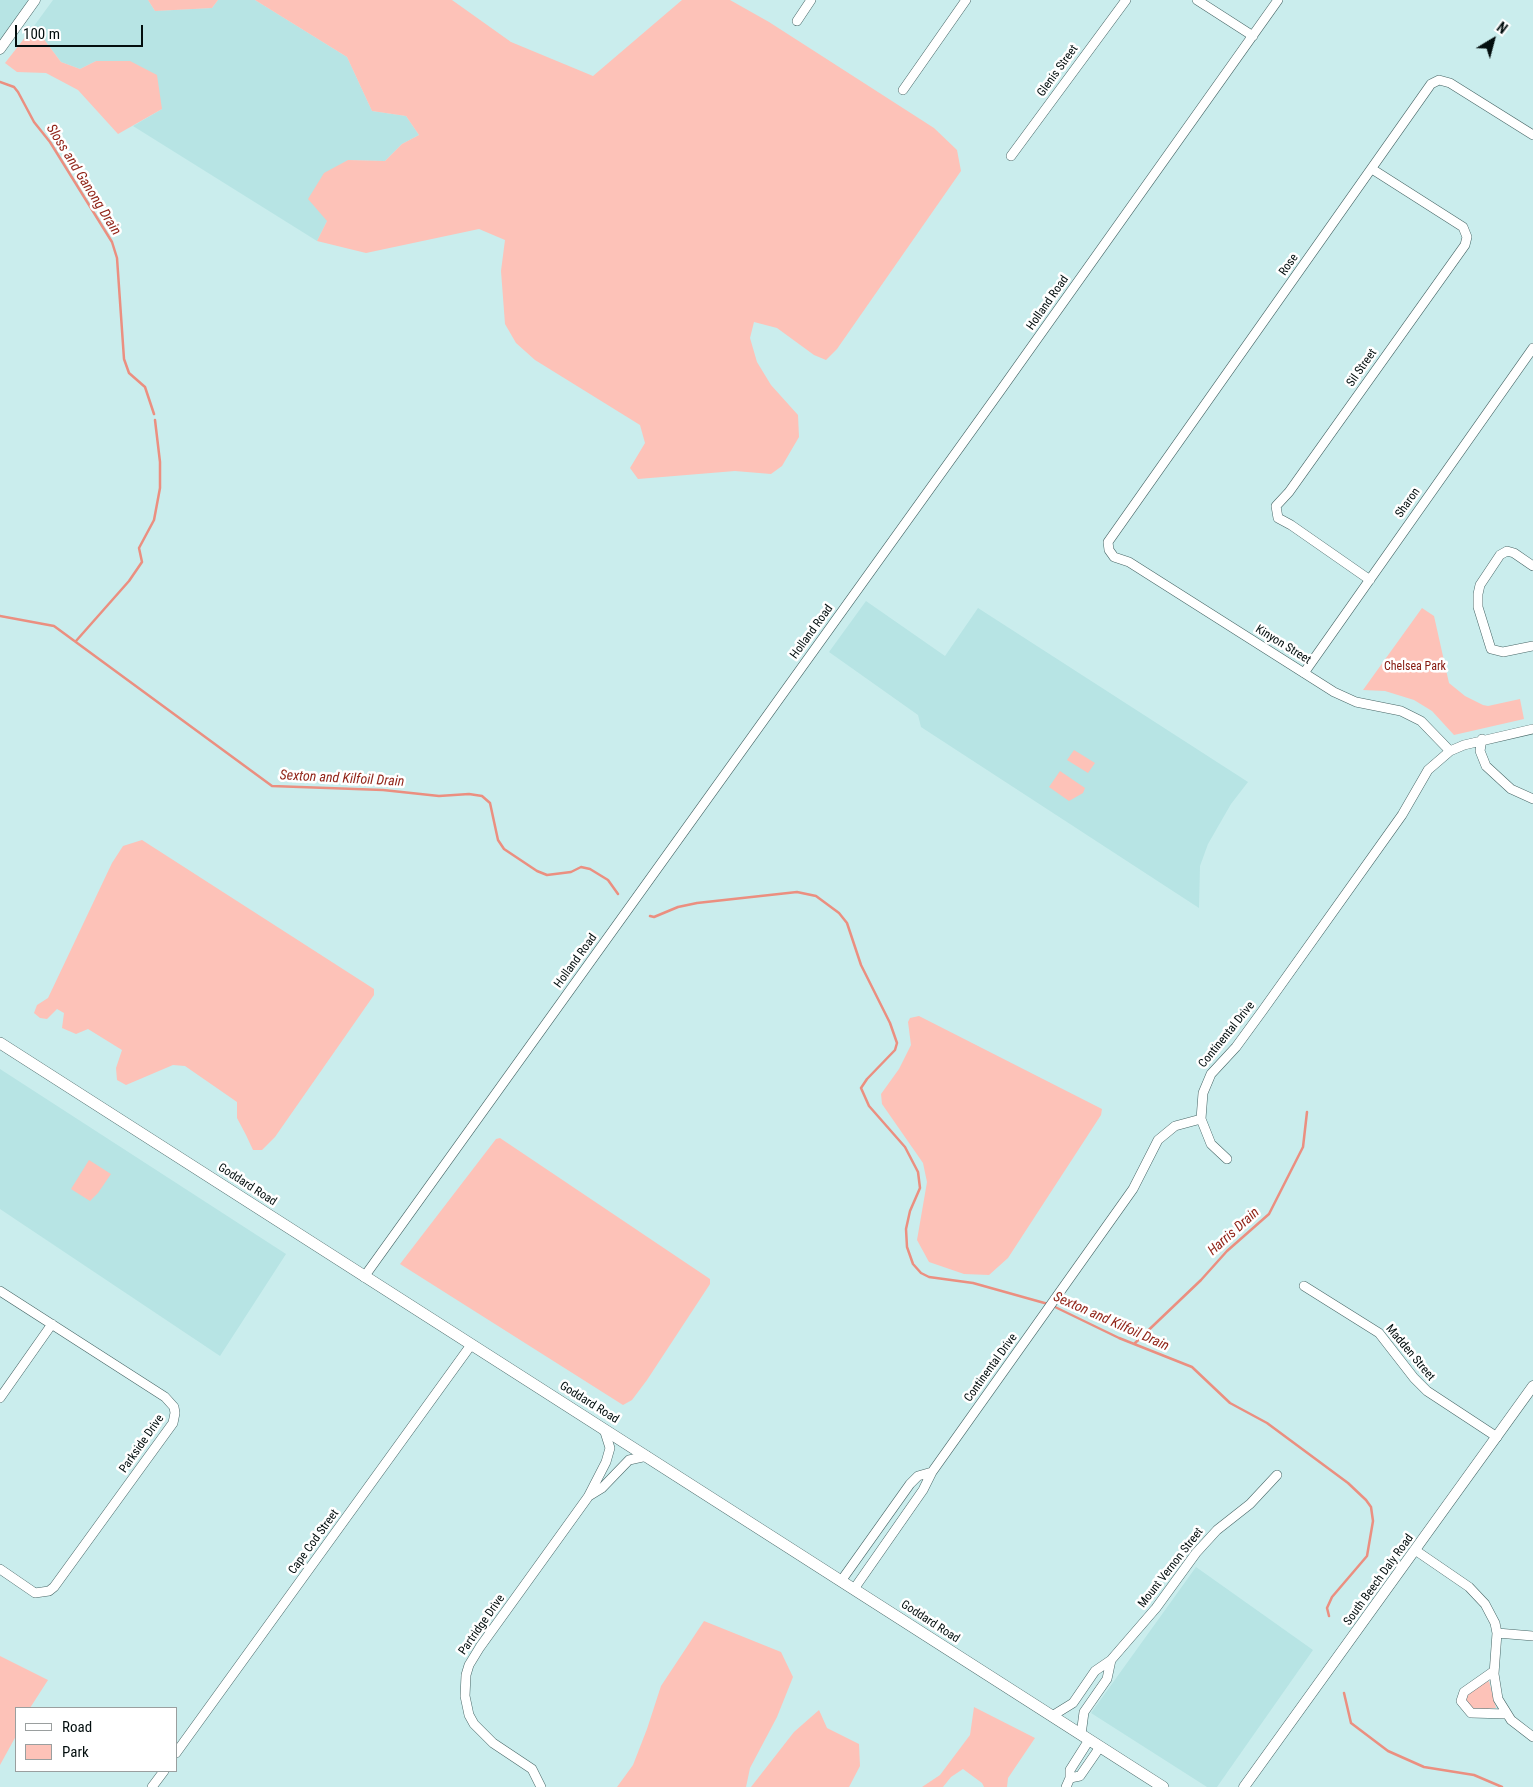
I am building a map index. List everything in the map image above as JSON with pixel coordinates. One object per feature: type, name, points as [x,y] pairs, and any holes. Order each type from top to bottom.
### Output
[{"type":"main road","name":"Goddard Road","points":[[0,1043],[1162,1787]]},
{"type":"street","points":[[0,49],[36,0]]},
{"type":"street","points":[[796,21],[811,0]]},
{"type":"street","points":[[904,90],[966,0]]},
{"type":"street","name":"Glenis Street","points":[[1011,156],[1126,0]]},
{"type":"street","points":[[1197,0],[1253,36]]},
{"type":"street","name":"Holland Road","points":[[364,1277],[993,402],[1278,0]]},
{"type":"street","name":"Rose","points":[[1108,546],[1109,538],[1120,526],[1428,87],[1435,81],[1450,83],[1533,135]]},
{"type":"street","name":"Sil Street","points":[[1370,580],[1278,518],[1276,506],[1301,476],[1465,245],[1467,237],[1462,227],[1372,169]]},
{"type":"street","name":"Sharon","points":[[1304,673],[1533,348]]},
{"type":"street","name":"Kinyon Street","points":[[1108,546],[1114,557],[1129,562],[1343,697],[1356,702],[1388,707],[1411,715],[1430,728],[1450,751]]},
{"type":"street","points":[[1533,566],[1514,553],[1507,551],[1500,555],[1480,585],[1478,594],[1478,607],[1492,649],[1503,652],[1533,646]]},
{"type":"street","name":"Continental Drive","points":[[854,1589],[923,1490],[932,1472],[1133,1189],[1158,1140],[1175,1126],[1201,1119],[1203,1093],[1211,1074],[1236,1047],[1263,1010],[1402,815],[1428,770],[1450,751],[1482,739],[1533,729]]},
{"type":"street","points":[[1482,739],[1480,751],[1486,766],[1510,789],[1533,799]]},
{"type":"street","points":[[1201,1119],[1211,1144],[1227,1160]]},
{"type":"street","name":"Madden Street","points":[[1304,1286],[1379,1332],[1427,1392],[1497,1437]]},
{"type":"street","name":"Parkside Drive","points":[[0,1291],[165,1397],[174,1407],[175,1418],[54,1587],[42,1593],[35,1593],[0,1569]]},
{"type":"street","points":[[0,1398],[52,1324]]},
{"type":"street","name":"Cape Cod Street","points":[[178,1750],[471,1346]]},
{"type":"street","name":"South Beech Daly Road","points":[[1244,1787],[1533,1386]]},
{"type":"street","points":[[588,1497],[606,1462],[610,1448],[604,1429]]},
{"type":"street","points":[[588,1497],[602,1488],[628,1460],[647,1456]]},
{"type":"street","name":"Continental Drive","points":[[841,1581],[910,1484],[918,1476],[932,1472]]},
{"type":"street","name":"Mount Vernon Street","points":[[1052,1716],[1073,1703],[1095,1671],[1111,1660],[1156,1608],[1196,1553],[1217,1530],[1250,1504],[1277,1475]]},
{"type":"street","name":"Partridge Drive","points":[[541,1787],[532,1769],[493,1744],[474,1724],[469,1715],[465,1696],[466,1675],[469,1665],[480,1647],[588,1497]]},
{"type":"street","points":[[1415,1550],[1478,1595],[1491,1614],[1497,1633],[1494,1671],[1496,1691],[1506,1714],[1520,1729],[1533,1737]]},
{"type":"street","points":[[1497,1633],[1533,1636]]},
{"type":"street","name":"Mount Vernon Street","points":[[1085,1738],[1084,1712],[1107,1679],[1111,1660]]},
{"type":"street","points":[[1494,1671],[1464,1692],[1461,1702],[1471,1713],[1506,1714]]},
{"type":"street","points":[[1068,1783],[1070,1770],[1085,1738]]},
{"type":"street","points":[[1068,1783],[1080,1776],[1100,1747]]},
{"type":"street","points":[[152,1787],[163,1772]]},
{"type":"shaded area","points":[[0,0],[29,0],[0,40]]},
{"type":"shaded area","points":[[53,0],[148,0],[155,11],[212,8],[218,0],[255,0],[347,57],[372,111],[406,116],[419,135],[402,144],[385,161],[348,160],[327,221],[317,241],[133,126],[162,109],[96,61],[80,69],[61,62],[34,26]]},
{"type":"shaded area","points":[[866,601],[945,656],[978,608],[1248,782],[1231,804],[1208,844],[1200,866],[1199,908],[921,727],[918,715],[829,652]]},
{"type":"shaded area","points":[[0,1069],[286,1254],[220,1356],[0,1209]]},
{"type":"shaded area","points":[[1196,1567],[1313,1650],[1217,1787],[1207,1787],[1091,1713]]},
{"type":"green space","points":[[148,0],[218,0],[212,8],[155,11]]},
{"type":"green space","points":[[255,0],[452,0],[511,42],[593,76],[682,0],[730,0],[769,22],[934,128],[957,150],[961,171],[837,349],[826,360],[814,355],[777,328],[754,322],[750,338],[757,362],[771,385],[798,415],[799,437],[782,466],[771,474],[735,471],[638,479],[630,468],[645,443],[640,425],[535,360],[516,343],[505,324],[501,271],[505,240],[479,229],[366,253],[317,241],[327,221],[308,199],[324,173],[348,160],[385,161],[402,144],[419,135],[406,116],[372,111],[347,57]]},
{"type":"green space","points":[[34,26],[61,62],[80,69],[96,61],[130,61],[157,75],[162,109],[118,134],[78,90],[46,73],[17,72],[5,63]]},
{"type":"green space","name":"Chelsea Park","points":[[1422,608],[1434,616],[1449,683],[1465,696],[1483,705],[1488,706],[1520,699],[1524,719],[1454,735],[1432,711],[1414,700],[1385,691],[1363,690]]},
{"type":"green space","points":[[1074,750],[1095,763],[1088,773],[1067,760]]},
{"type":"green space","points":[[1060,771],[1085,788],[1083,793],[1069,801],[1049,787]]},
{"type":"green space","points":[[142,840],[374,989],[374,995],[275,1137],[262,1150],[253,1150],[237,1118],[237,1102],[185,1066],[173,1065],[126,1085],[117,1080],[116,1068],[122,1050],[88,1029],[76,1034],[62,1028],[64,1013],[57,1009],[47,1019],[40,1018],[34,1013],[37,1005],[48,998],[112,863],[123,846]]},
{"type":"green space","points":[[919,1016],[1102,1109],[1101,1115],[1008,1258],[989,1275],[964,1274],[929,1262],[917,1240],[927,1182],[923,1163],[882,1104],[881,1094],[899,1069],[911,1045],[908,1022],[910,1018]]},
{"type":"green space","points":[[500,1138],[710,1279],[710,1284],[647,1380],[632,1400],[623,1405],[400,1264],[496,1139]]},
{"type":"green space","points":[[89,1160],[111,1174],[90,1201],[71,1189]]},
{"type":"green space","points":[[704,1621],[781,1652],[793,1677],[777,1717],[750,1768],[746,1787],[617,1787],[633,1765],[661,1686]]},
{"type":"green space","points":[[0,1656],[48,1680],[31,1707],[15,1707],[15,1738],[0,1765]]},
{"type":"green space","points":[[1489,1681],[1496,1708],[1473,1710],[1465,1700],[1466,1695],[1471,1689]]},
{"type":"green space","points":[[974,1707],[1035,1738],[1008,1778],[1007,1787],[984,1787],[982,1783],[963,1769],[951,1777],[943,1787],[922,1787],[940,1775],[970,1735]]},
{"type":"green space","points":[[819,1710],[827,1728],[859,1744],[860,1766],[849,1787],[751,1787],[794,1732]]},
{"type":"waterway","name":"Sloss and Ganong Drain","points":[[0,82],[14,87],[18,92],[34,122],[50,142],[112,242],[117,258],[124,359],[129,373],[145,387],[154,414]]},
{"type":"waterway","name":"Sloss and Ganong Drain","points":[[76,641],[129,581],[142,562],[139,548],[154,520],[160,488],[160,462],[155,420]]},
{"type":"waterway","name":"Sexton and Kilfoil Drain","points":[[0,616],[54,626],[272,786],[383,790],[439,796],[469,794],[482,796],[490,803],[498,840],[504,849],[537,871],[547,875],[571,872],[581,867],[590,869],[608,880],[618,894]]},
{"type":"waterway","name":"Sexton and Kilfoil Drain","points":[[650,916],[654,917],[678,907],[697,903],[797,892],[816,896],[839,913],[847,923],[861,965],[890,1023],[897,1043],[895,1050],[867,1079],[861,1088],[869,1106],[905,1147],[918,1172],[920,1188],[910,1211],[906,1229],[907,1247],[913,1264],[921,1273],[929,1277],[973,1283],[1048,1304]]},
{"type":"waterway","name":"Harris Drain","points":[[1134,1344],[1201,1280],[1227,1251],[1269,1214],[1303,1147],[1307,1112]]},
{"type":"waterway","name":"Sexton and Kilfoil Drain","points":[[1053,1306],[1119,1338],[1192,1367],[1230,1403],[1267,1423],[1348,1483],[1366,1500],[1371,1507],[1373,1521],[1367,1556],[1332,1597],[1327,1608],[1329,1616]]},
{"type":"waterway","name":"Sexton and Kilfoil Drain","points":[[1344,1693],[1351,1723],[1388,1751],[1424,1767],[1474,1775],[1502,1787]]}]
